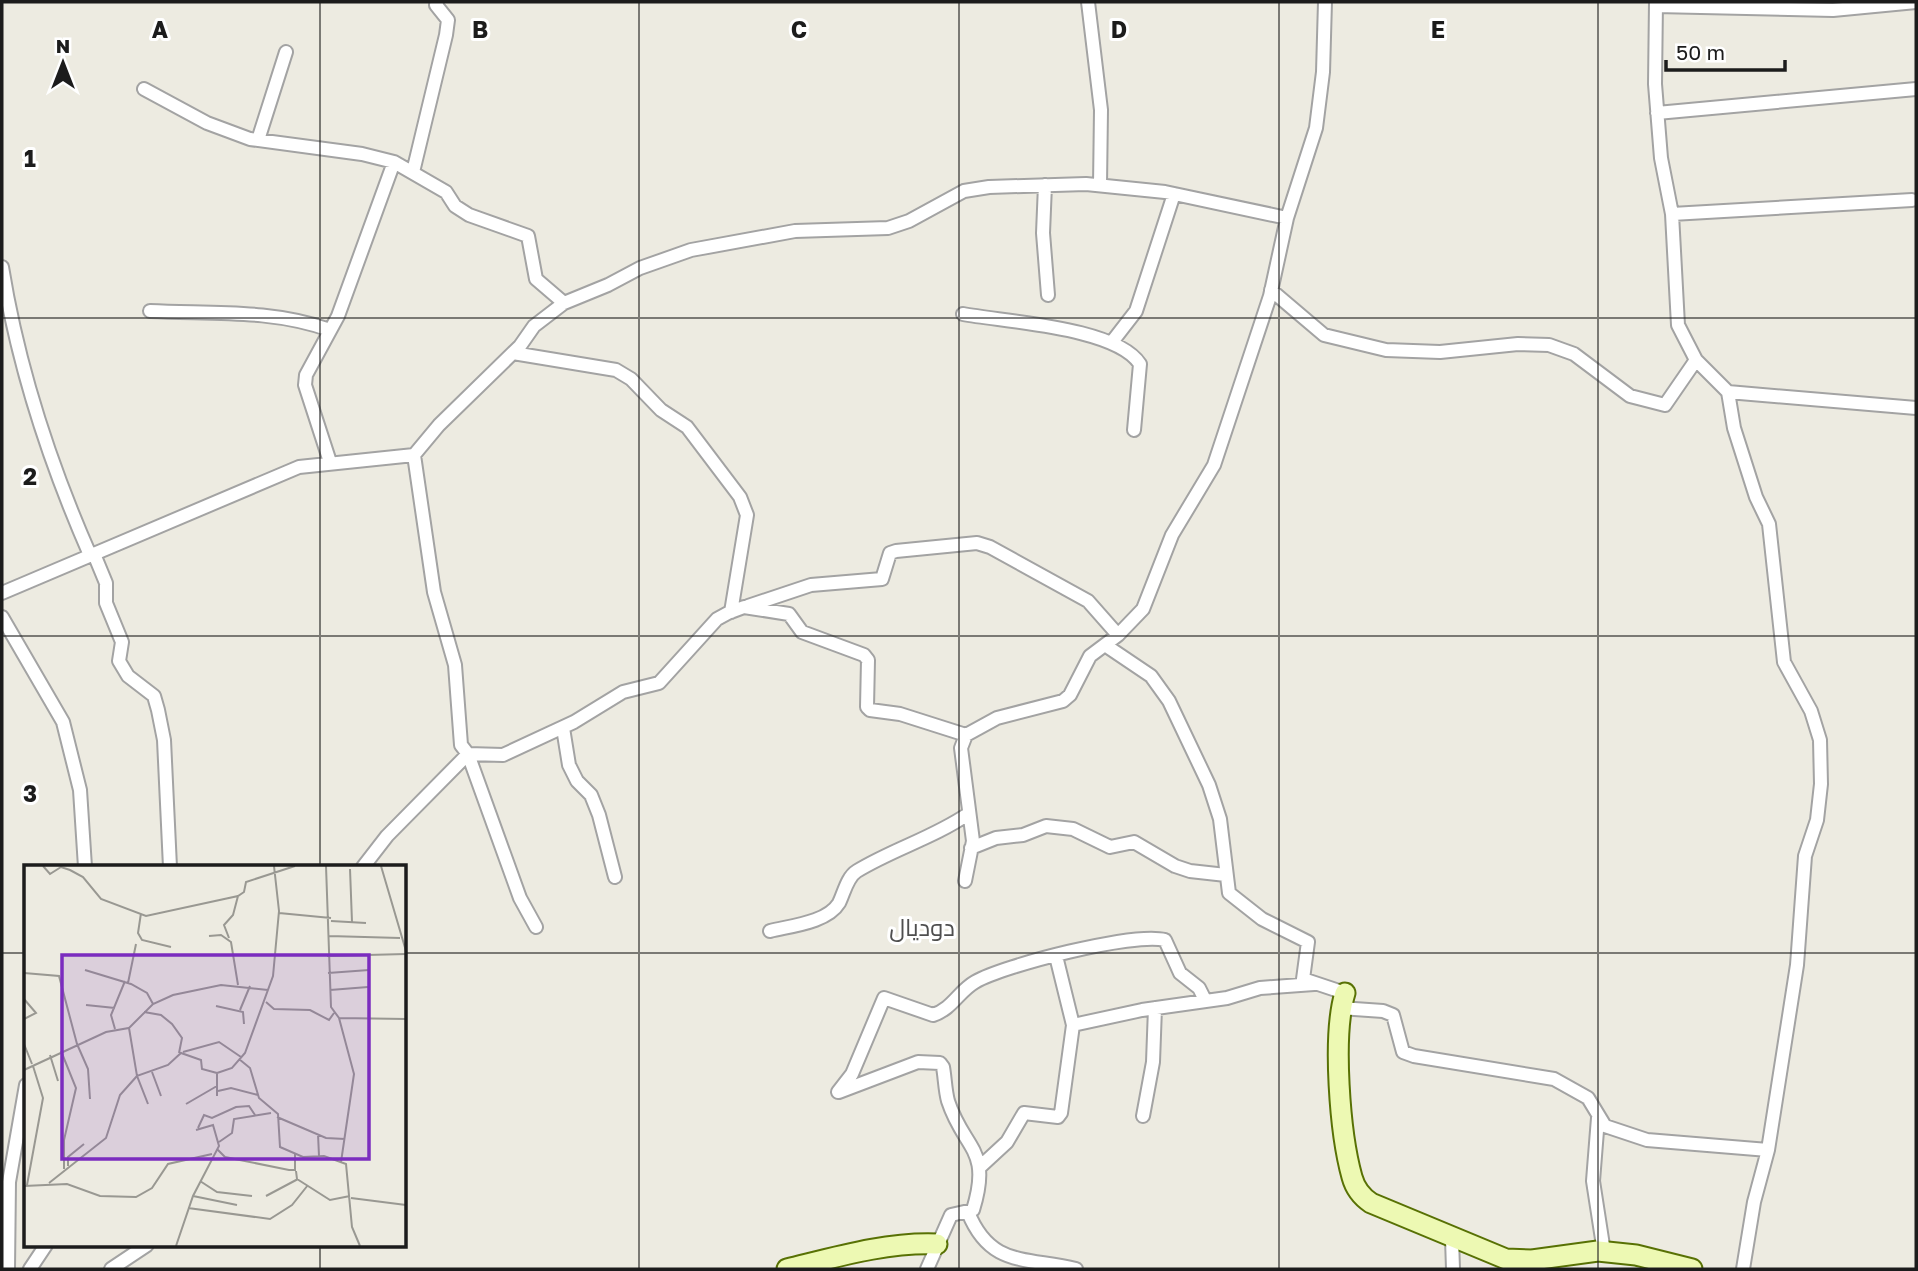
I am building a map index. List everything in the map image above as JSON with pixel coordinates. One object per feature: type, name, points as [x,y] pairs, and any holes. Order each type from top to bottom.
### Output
[{"type":"street","points":[[413,172],[446,35],[447,20],[436,5],[437,2]]},
{"type":"street","points":[[1088,2],[1101,110],[1100,186]]},
{"type":"street","points":[[965,881],[971,848],[961,748],[966,735],[997,718],[1062,701],[1070,695],[1090,656],[1118,635],[1143,609],[1171,535],[1214,465],[1271,290],[1287,218],[1316,128],[1323,72],[1325,2]]},
{"type":"street","points":[[1743,1269],[1754,1202],[1768,1150],[1797,965],[1805,856],[1819,808],[1820,740],[1811,711],[1784,662],[1769,524],[1756,497],[1734,428],[1728,393],[1696,360],[1678,324],[1672,214],[1661,158],[1657,113],[1656,4],[1833,10],[1916,2]]},
{"type":"street","points":[[258,140],[286,52]]},
{"type":"street","points":[[144,89],[207,122],[258,140],[362,154],[394,162],[446,192],[455,206],[469,215],[527,236],[536,279],[564,303]]},
{"type":"street","points":[[1657,113],[1916,89]]},
{"type":"street","points":[[330,462],[305,384],[306,375],[330,330],[363,252],[394,162]]},
{"type":"street","points":[[1045,186],[1043,233],[1048,295]]},
{"type":"street","points":[[2,593],[272,476],[299,467],[330,462],[414,455],[439,425],[513,353],[534,326],[564,303],[640,268],[691,250],[794,231],[888,228],[909,221],[964,191],[989,187],[1100,186],[1174,194],[1287,218]]},
{"type":"street","points":[[1112,342],[1136,310],[1153,266],[1174,194]]},
{"type":"street","points":[[1672,214],[1912,200]]},
{"type":"street","points":[[2,267],[9,311],[33,401],[72,514],[106,583],[106,603],[122,642],[119,661],[128,676],[154,696],[158,710],[163,740],[170,865]]},
{"type":"street","points":[[1271,290],[1324,335],[1386,350],[1440,352],[1518,344],[1549,345],[1574,354],[1630,396],[1665,405],[1696,360]]},
{"type":"street","points":[[150,311],[257,314],[309,322],[330,330]]},
{"type":"street","points":[[963,314],[1029,322],[1112,342],[1140,364],[1135,430]]},
{"type":"street","points":[[513,353],[616,370],[631,379],[661,410],[687,427],[740,497],[747,515],[731,612]]},
{"type":"street","points":[[1728,393],[1916,408]]},
{"type":"street","points":[[414,455],[434,592],[455,665],[461,745],[468,754],[520,898],[536,927]]},
{"type":"street","points":[[365,865],[387,836],[468,754],[503,755],[563,728],[623,692],[659,683],[717,619],[731,612],[811,586],[881,579],[890,554],[896,551],[977,543],[990,547],[1088,601],[1118,635]]},
{"type":"street","points":[[744,607],[789,614],[802,632],[864,655],[868,660],[867,707],[870,710],[900,714],[966,735]]},
{"type":"street","points":[[2,617],[63,722],[80,790],[85,865]]},
{"type":"street","points":[[1105,646],[1151,676],[1170,701],[1209,785],[1220,819],[1228,893],[1262,919],[1308,942],[1303,979],[1343,1001],[1393,1015],[1403,1052],[1565,1084],[1588,1098],[1605,1126],[1647,1140],[1768,1150]]},
{"type":"street","points":[[563,728],[569,765],[577,781],[591,795],[615,877]]},
{"type":"street","points":[[770,931],[806,923],[825,913],[838,903],[843,889],[856,871],[924,841],[968,814]]},
{"type":"street","points":[[971,848],[996,838],[1056,827],[1073,829],[1110,848],[1134,842],[1175,866],[1190,871],[1226,875]]},
{"type":"street","points":[[927,1269],[951,1215],[973,1210],[979,1190],[981,1166],[975,1148],[949,1103],[940,1063],[918,1062],[838,1092],[852,1074],[884,998],[933,1015],[954,1003],[976,981],[1085,947],[1165,940],[1180,973],[1199,988],[1205,1000]]},
{"type":"street","points":[[981,1166],[1007,1142],[1024,1113],[1058,1117],[1061,1113],[1073,1026],[1056,956]]},
{"type":"street","points":[[1073,1026],[1261,988],[1314,984]]},
{"type":"street","points":[[1343,1001],[1338,1048],[1352,1179],[1361,1196],[1452,1239],[1506,1259],[1532,1261],[1604,1252],[1636,1255],[1692,1269]]},
{"type":"street","points":[[1143,1116],[1153,1062],[1154,1008]]},
{"type":"street","points":[[8,1269],[9,1182],[24,1096]]},
{"type":"street","points":[[1598,1118],[1592,1181],[1604,1252]]},
{"type":"street","points":[[968,1212],[985,1244],[997,1251],[1076,1269]]},
{"type":"street","points":[[1452,1239],[1453,1269]]},
{"type":"street","points":[[787,1269],[858,1252],[915,1243],[937,1244]]},
{"type":"street","points":[[30,1269],[45,1246]]},
{"type":"street","points":[[111,1269],[146,1246]]},
{"type":"district","name":"دودیال","points":[[922,926]]}]
